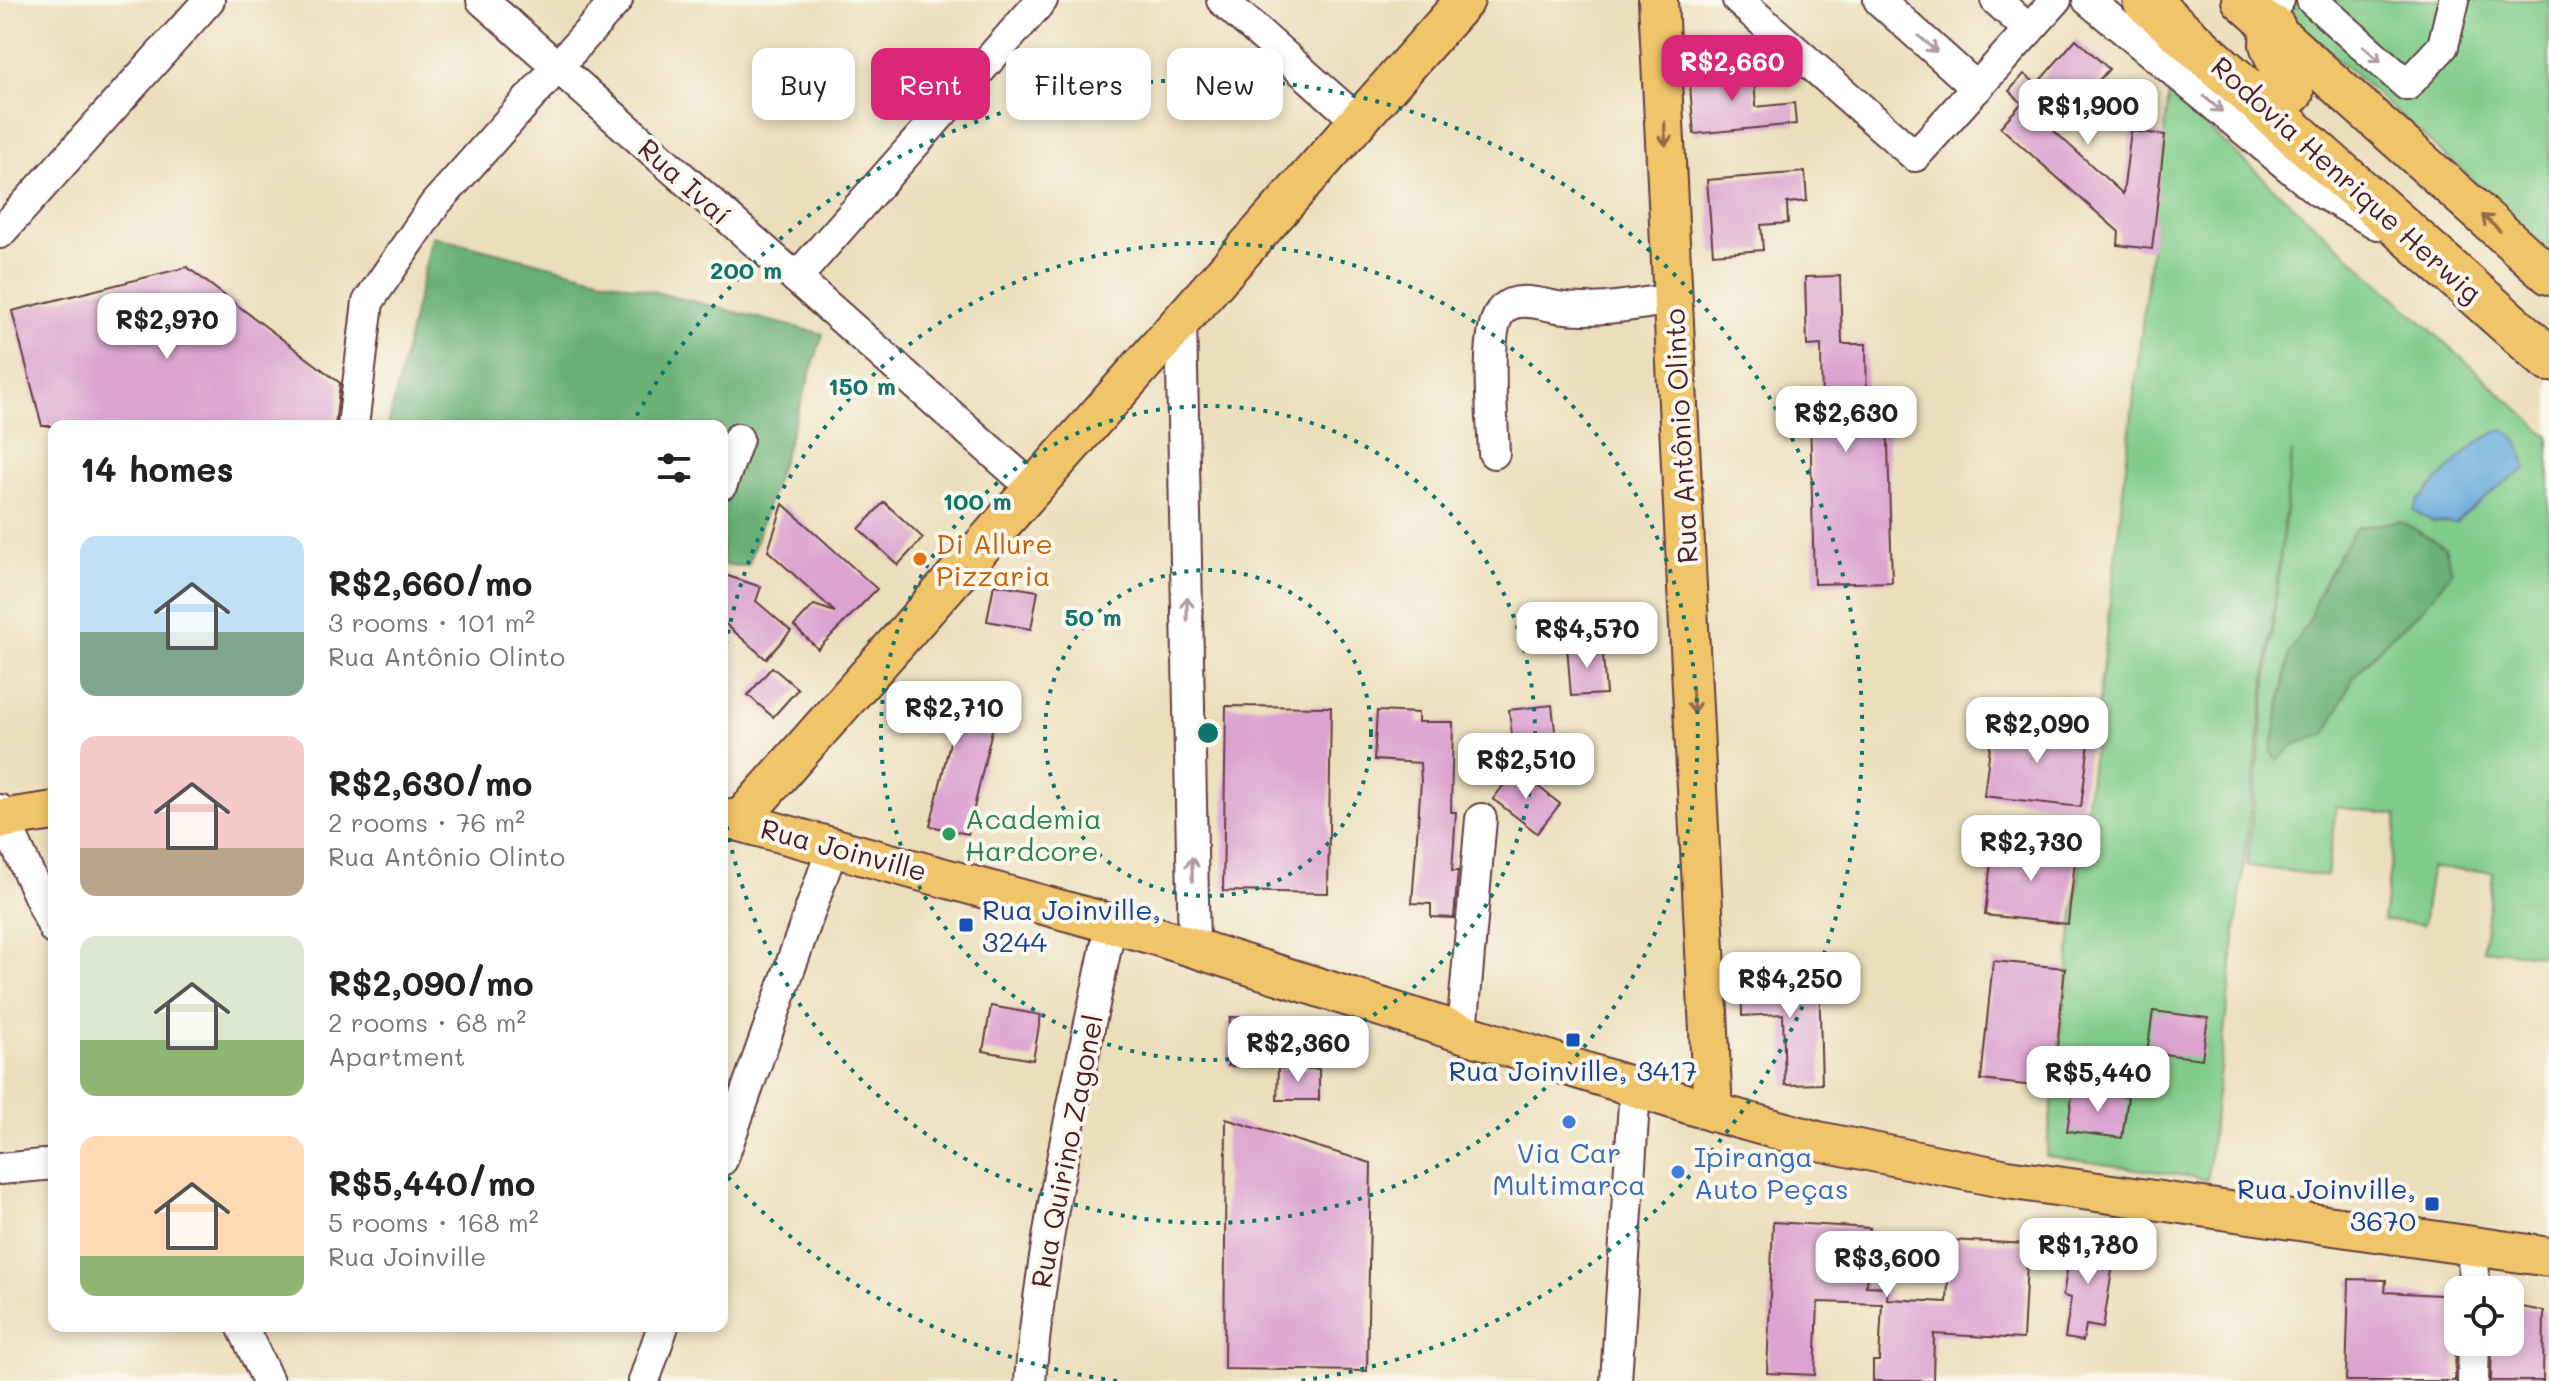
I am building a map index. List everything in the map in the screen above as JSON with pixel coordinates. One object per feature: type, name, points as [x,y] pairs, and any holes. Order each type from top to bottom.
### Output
[{"type":"highway","name":"Rodovia Henrique Herwig","points":[[2145,0],[2549,359]]},
{"type":"highway","name":"Rodovia Henrique Herwig","points":[[2189,0],[2549,323]]},
{"type":"highway","points":[[2264,12],[2272,44],[2291,92]]},
{"type":"main road","points":[[730,819],[1033,488],[1465,0]]},
{"type":"main road","name":"Rua Antônio Olinto","points":[[1658,0],[1713,1112]]},
{"type":"main road","points":[[2264,12],[2549,275]]},
{"type":"main road","points":[[1,816],[48,812]]},
{"type":"main road","name":"Rua Joinville","points":[[730,819],[1194,947],[1635,1088],[1818,1141],[2007,1179],[2549,1257]]},
{"type":"street","points":[[0,233],[209,0]]},
{"type":"street","name":"Rua Ivaí","points":[[482,0],[1033,488]]},
{"type":"street","points":[[354,420],[368,302],[435,204],[617,0]]},
{"type":"street","points":[[796,278],[1042,0]]},
{"type":"street","points":[[1222,0],[1358,121]]},
{"type":"street","points":[[1738,0],[1915,156],[2056,0]]},
{"type":"street","points":[[1879,0],[1977,88]]},
{"type":"street","points":[[2088,0],[2318,191],[2431,254]]},
{"type":"street","points":[[2314,1],[2407,85],[2443,46],[2454,0]]},
{"type":"street","points":[[1999,2],[2029,30]]},
{"type":"street","points":[[1494,453],[1492,341],[1495,320],[1502,309],[1512,303],[1525,302],[1562,308],[1591,308],[1673,299]]},
{"type":"street","points":[[1181,321],[1194,947]]},
{"type":"street","points":[[728,467],[738,439]]},
{"type":"street","points":[[1,816],[48,916]]},
{"type":"street","points":[[1462,1031],[1481,819]]},
{"type":"street","points":[[728,1143],[833,846]]},
{"type":"street","name":"Rua Quirino Zagonel","points":[[1030,1381],[1049,1228],[1111,923]]},
{"type":"street","points":[[1616,1381],[1635,1088]]},
{"type":"street","points":[[0,1169],[48,1165]]},
{"type":"street","points":[[2473,1246],[2474,1276]]},
{"type":"street","points":[[245,1332],[268,1381]]},
{"type":"street","points":[[644,1381],[661,1332]]},
{"type":"street","points":[[2473,1381],[2474,1356]]},
{"type":"green space","points":[[2272,0],[2549,0],[2549,250]]},
{"type":"green space","points":[[2169,93],[2549,437],[2549,956],[2483,949],[2493,872],[2431,868],[2423,925],[2383,920],[2397,815],[2336,807],[2327,876],[2247,866],[2292,452],[2207,1179],[2046,1156]]},
{"type":"green space","points":[[432,236],[823,334],[748,566],[728,565],[728,420],[389,420]]},
{"type":"green space","points":[[2400,521],[2445,547],[2452,572],[2421,611],[2384,643],[2353,678],[2326,734],[2299,743],[2277,760],[2271,752],[2290,652],[2308,623],[2338,556],[2357,527]]},
{"type":"water","points":[[2504,429],[2517,441],[2526,469],[2497,488],[2455,523],[2433,522],[2414,511],[2418,501],[2469,450]]},
{"type":"building","points":[[2076,39],[2109,69],[2054,131],[2123,194],[2131,131],[2165,135],[2152,249],[2118,245],[2119,232],[2000,127],[2022,103],[2009,91],[2024,74],[2037,84]]},
{"type":"building","points":[[1753,66],[1756,107],[1794,103],[1796,124],[1694,134],[1689,73]]},
{"type":"building","points":[[1805,172],[1807,201],[1787,203],[1788,223],[1761,225],[1763,250],[1713,254],[1707,180]]},
{"type":"building","points":[[187,267],[340,383],[336,420],[48,420],[48,426],[42,426],[12,311]]},
{"type":"building","points":[[1840,276],[1842,344],[1866,344],[1867,412],[1887,411],[1892,582],[1814,584],[1810,413],[1822,413],[1821,345],[1807,346],[1805,277]]},
{"type":"building","points":[[884,502],[923,538],[898,565],[859,529]]},
{"type":"building","points":[[783,504],[877,589],[818,649],[794,626],[814,605],[835,612],[768,551]]},
{"type":"building","points":[[728,576],[761,587],[756,601],[791,631],[766,659],[728,626]]},
{"type":"building","points":[[994,584],[1038,591],[1031,629],[987,621]]},
{"type":"building","points":[[1602,643],[1606,694],[1571,696],[1567,646]]},
{"type":"building","points":[[772,667],[798,689],[773,717],[748,695]]},
{"type":"building","points":[[909,684],[998,704],[968,834],[930,826],[954,725],[886,710]]},
{"type":"building","points":[[1552,705],[1556,739],[1513,744],[1509,710]]},
{"type":"building","points":[[1226,706],[1331,707],[1328,893],[1223,891]]},
{"type":"building","points":[[1377,711],[1418,713],[1418,722],[1453,722],[1451,812],[1456,812],[1452,871],[1458,871],[1454,918],[1431,917],[1431,904],[1412,903],[1420,763],[1374,760]]},
{"type":"building","points":[[1993,722],[2090,734],[2081,807],[1984,796]]},
{"type":"building","points":[[1516,769],[1560,804],[1537,833],[1493,799]]},
{"type":"building","points":[[1993,843],[2076,851],[2068,924],[1985,915]]},
{"type":"building","points":[[1993,961],[2065,968],[2053,1088],[1981,1080]]},
{"type":"building","points":[[1782,973],[1782,980],[1819,978],[1822,1084],[1785,1085],[1783,1014],[1742,1016],[1741,974]]},
{"type":"building","points":[[991,1006],[1041,1015],[1033,1060],[983,1051]]},
{"type":"building","points":[[2153,1011],[2208,1018],[2202,1059],[2147,1052]]},
{"type":"building","points":[[1230,1017],[1274,1018],[1273,1067],[1228,1066]]},
{"type":"building","points":[[1278,1068],[1319,1069],[1319,1100],[1277,1100]]},
{"type":"building","points":[[2073,1090],[2128,1097],[2122,1138],[2067,1131]]},
{"type":"building","points":[[1226,1119],[1371,1163],[1367,1371],[1224,1369]]},
{"type":"building","points":[[1773,1222],[1870,1228],[1866,1286],[1888,1287],[1887,1299],[1947,1302],[1950,1240],[2028,1244],[2023,1339],[1934,1334],[1933,1381],[1873,1381],[1873,1361],[1879,1361],[1882,1304],[1818,1302],[1815,1375],[1767,1373]]},
{"type":"building","points":[[2072,1239],[2116,1245],[2103,1328],[2086,1325],[2083,1341],[2065,1338],[2071,1298],[2063,1296]]},
{"type":"building","points":[[2349,1279],[2386,1280],[2385,1292],[2444,1295],[2444,1356],[2456,1356],[2455,1381],[2346,1381]]},
{"type":"building","points":[[2524,1307],[2544,1311],[2543,1381],[2491,1381],[2492,1356],[2524,1356]]},
{"type":"place","name":"Di Allure Pizzaria","points":[[920,559]]},
{"type":"place","name":"Academia Hardcore","points":[[949,834]]},
{"type":"place","name":"Rua Joinville, 3244","points":[[966,925]]},
{"type":"place","name":"Rua Joinville, 3417","points":[[1573,1040]]},
{"type":"place","name":"Via Car Multimarca","points":[[1569,1122]]},
{"type":"place","name":"Ipiranga Auto Peças","points":[[1678,1172]]},
{"type":"place","name":"Rua Joinville, 3670","points":[[2432,1204]]}]
